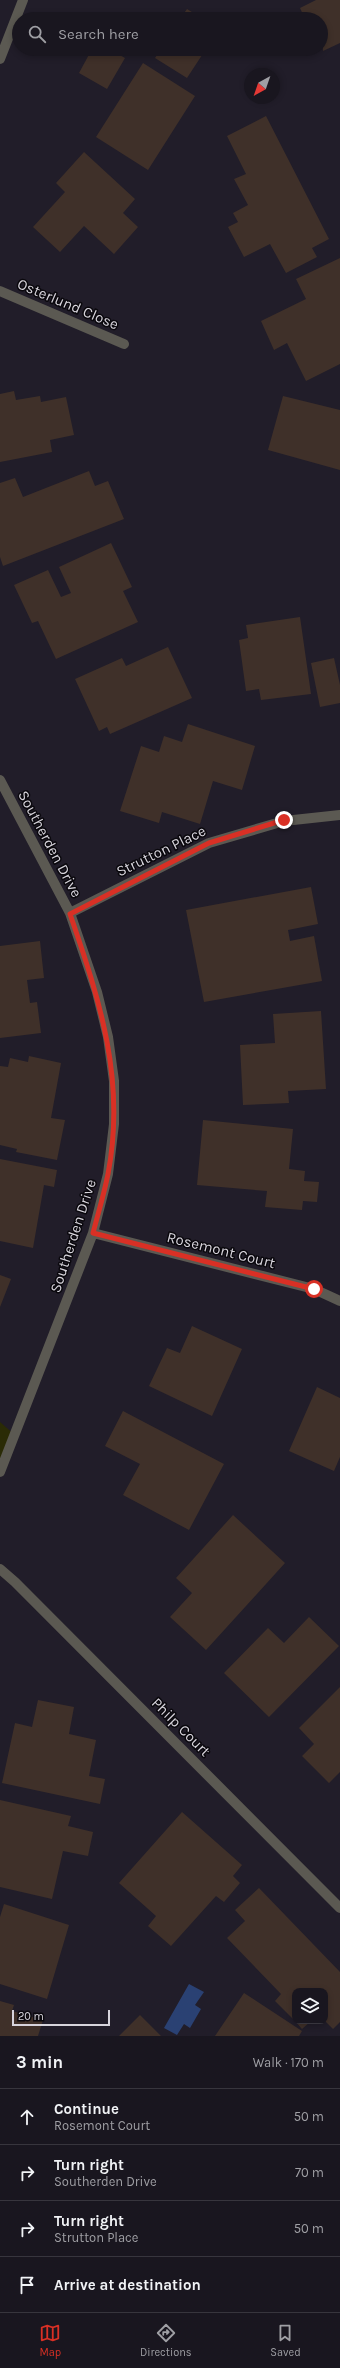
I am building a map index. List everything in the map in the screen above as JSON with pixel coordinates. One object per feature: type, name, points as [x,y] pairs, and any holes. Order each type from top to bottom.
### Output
[{"type":"street","points":[[18,12],[23,0]]},
{"type":"street","points":[[0,59],[12,28]]},
{"type":"street","name":"Osterlund Close","points":[[0,291],[124,344]]},
{"type":"street","name":"Southerden Drive","points":[[0,780],[70,914],[97,992],[108,1037],[114,1081],[114,1124],[108,1174],[93,1233],[0,1472]]},
{"type":"street","name":"Strutton Place","points":[[70,914],[209,843],[284,820],[340,815]]},
{"type":"street","name":"Rosemont Court","points":[[93,1233],[314,1289],[340,1301]]},
{"type":"street","name":"Philp Court","points":[[0,1569],[15,1582],[340,1908]]},
{"type":"shaded area","points":[[0,1422],[15,1435],[0,1474]]},
{"type":"water","points":[[189,1984],[204,1992],[195,2005],[201,2009],[190,2028],[184,2024],[177,2035],[164,2028]]},
{"type":"building","points":[[316,0],[340,0],[340,43],[328,49],[328,12],[302,12],[300,8]]},
{"type":"building","points":[[187,9],[192,12],[185,12]]},
{"type":"building","points":[[88,56],[121,56],[125,58],[107,89],[79,73]]},
{"type":"building","points":[[156,56],[201,56],[187,78],[155,58]]},
{"type":"building","points":[[143,63],[195,96],[148,170],[96,137]]},
{"type":"building","points":[[266,116],[329,239],[312,248],[317,257],[286,273],[270,244],[244,257],[228,227],[238,222],[233,213],[248,205],[234,179],[246,174],[227,136]]},
{"type":"building","points":[[84,152],[135,199],[123,213],[138,227],[114,254],[84,226],[60,252],[33,227],[65,192],[56,183]]},
{"type":"building","points":[[340,258],[340,364],[306,381],[287,343],[274,350],[261,321],[306,299],[296,279]]},
{"type":"building","points":[[14,391],[16,400],[40,396],[41,402],[66,397],[74,435],[50,440],[52,452],[0,462],[0,394]]},
{"type":"building","points":[[283,396],[340,410],[340,470],[268,450]]},
{"type":"building","points":[[89,471],[95,486],[108,481],[124,519],[3,566],[0,557],[0,483],[15,478],[23,497]]},
{"type":"building","points":[[111,543],[132,587],[123,591],[138,622],[56,659],[38,621],[32,623],[14,585],[48,570],[61,597],[71,593],[59,567]]},
{"type":"building","points":[[300,617],[311,694],[261,700],[259,689],[246,691],[239,640],[248,638],[246,625]]},
{"type":"building","points":[[168,647],[192,698],[110,734],[107,727],[99,731],[75,679],[122,658],[126,666]]},
{"type":"building","points":[[334,658],[340,685],[340,703],[320,707],[311,663]]},
{"type":"building","points":[[188,724],[255,746],[242,790],[213,781],[200,824],[162,812],[159,823],[120,811],[141,746],[159,752],[164,736],[182,742]]},
{"type":"building","points":[[311,887],[318,924],[288,930],[290,941],[314,936],[322,981],[204,1002],[186,910]]},
{"type":"building","points":[[40,941],[44,978],[27,980],[30,1003],[37,1002],[41,1033],[0,1038],[0,946]]},
{"type":"building","points":[[321,1011],[326,1089],[288,1091],[289,1103],[243,1105],[240,1045],[275,1043],[273,1014]]},
{"type":"building","points":[[29,1056],[61,1063],[51,1118],[65,1120],[57,1160],[16,1152],[17,1149],[0,1145],[0,1066],[8,1067],[10,1058],[28,1062]]},
{"type":"building","points":[[203,1120],[293,1129],[289,1169],[305,1171],[304,1181],[319,1182],[317,1202],[303,1201],[302,1210],[265,1207],[267,1191],[197,1185]]},
{"type":"building","points":[[0,1159],[57,1170],[54,1187],[44,1185],[33,1248],[0,1241]]},
{"type":"building","points":[[0,1275],[11,1279],[0,1307]]},
{"type":"building","points":[[192,1326],[242,1349],[212,1416],[149,1386],[167,1348],[180,1353]]},
{"type":"building","points":[[317,1387],[340,1398],[340,1457],[334,1471],[289,1451]]},
{"type":"building","points":[[123,1411],[224,1464],[189,1530],[123,1495],[140,1464],[105,1446]]},
{"type":"building","points":[[233,1515],[285,1563],[206,1650],[170,1617],[192,1593],[176,1578]]},
{"type":"building","points":[[309,1617],[339,1646],[269,1717],[224,1673],[268,1628],[284,1643]]},
{"type":"building","points":[[340,1687],[340,1772],[329,1783],[302,1756],[314,1744],[299,1728]]},
{"type":"building","points":[[38,1700],[74,1707],[69,1734],[96,1740],[89,1776],[105,1779],[100,1804],[2,1783],[15,1723],[32,1727]]},
{"type":"building","points":[[0,1800],[71,1816],[68,1826],[93,1832],[88,1856],[63,1851],[52,1899],[0,1887]]},
{"type":"building","points":[[182,1812],[242,1865],[233,1876],[240,1883],[224,1902],[216,1896],[171,1946],[148,1926],[156,1916],[119,1883]]},
{"type":"building","points":[[259,1888],[340,1972],[340,2022],[333,2029],[328,2024],[328,1988],[292,1988],[292,2018],[275,2001],[281,1994],[227,1938],[245,1921],[235,1910]]},
{"type":"building","points":[[4,1904],[69,1925],[47,1999],[0,1984],[0,1917]]},
{"type":"building","points":[[244,1993],[302,2031],[299,2036],[215,2036]]},
{"type":"building","points":[[0,2001],[14,2005],[12,2011],[43,2020],[38,2036],[0,2036]]},
{"type":"building","points":[[140,2015],[161,2036],[119,2036]]},
{"type":"building","points":[[298,2024],[308,2024],[302,2029]]},
{"type":"route","points":[[284,820],[209,843],[70,914],[97,992],[108,1037],[114,1081],[114,1124],[108,1174],[93,1233],[314,1289]]}]
